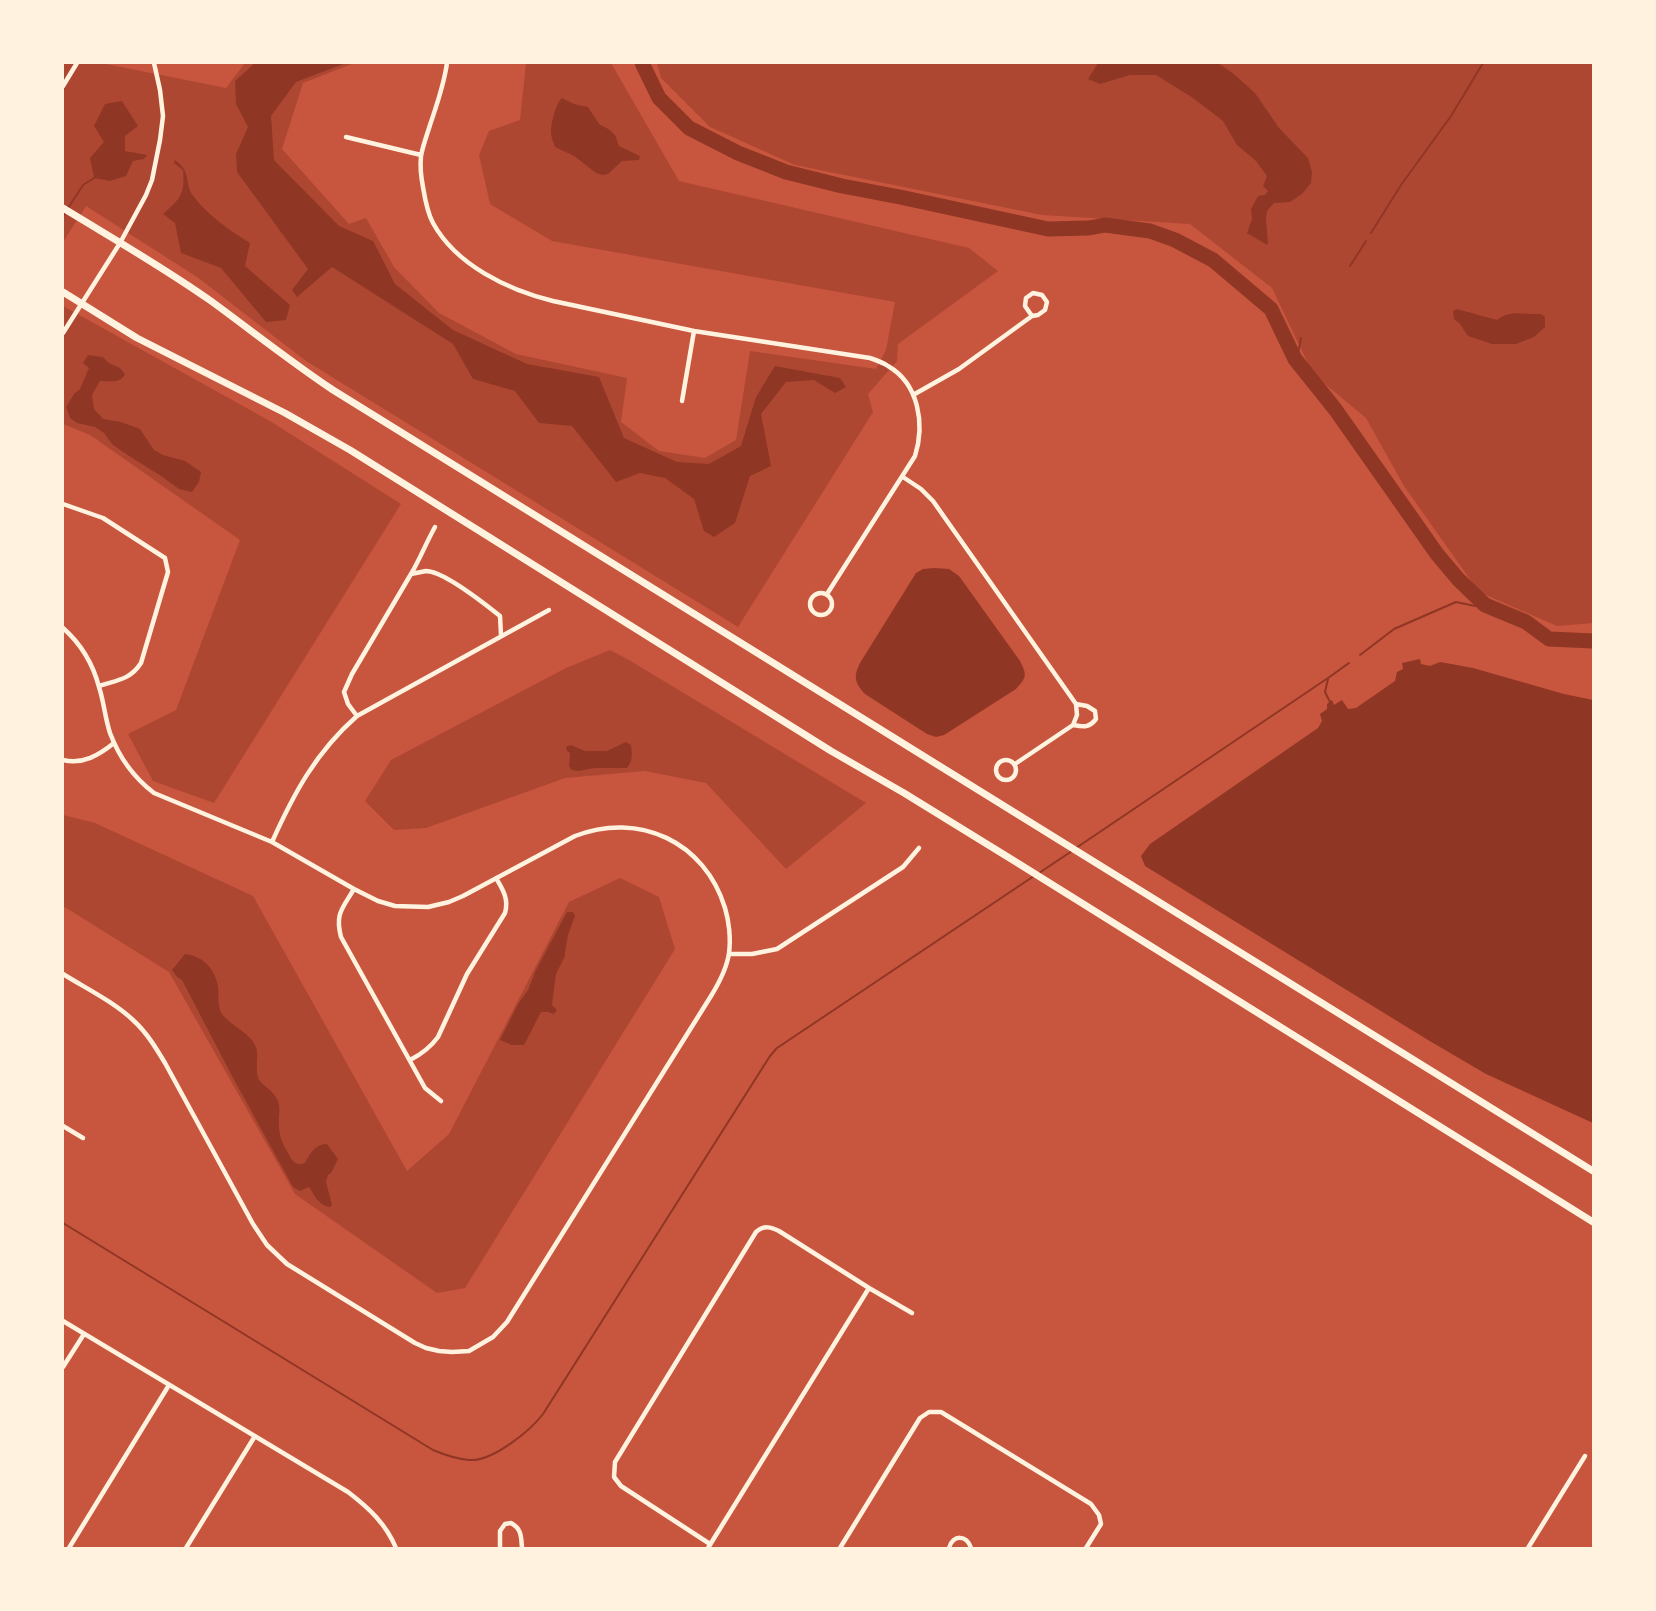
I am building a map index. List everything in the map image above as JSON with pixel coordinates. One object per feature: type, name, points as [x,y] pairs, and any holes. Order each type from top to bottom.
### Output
[{"type":"main road","points":[[63,208],[210,301],[299,368],[333,390],[1593,1171]]},
{"type":"main road","points":[[63,292],[137,338],[285,413],[350,450],[831,752],[904,793],[1016,862],[1593,1222]]},
{"type":"street","points":[[63,86],[77,63]]},
{"type":"street","points":[[63,333],[120,243],[152,180],[163,116],[154,63]]},
{"type":"street","points":[[447,63],[445,80],[421,154],[421,171],[426,207],[433,223],[456,251],[472,265],[501,282],[535,297],[694,331],[870,358],[888,366],[910,386],[920,419],[919,443],[915,456],[827,594]]},
{"type":"street","points":[[346,137],[421,154]]},
{"type":"street","points":[[913,395],[959,369],[1032,316],[1045,310],[1047,302],[1042,295],[1033,293],[1026,298],[1025,306],[1032,316]]},
{"type":"street","points":[[682,401],[694,331]]},
{"type":"street","points":[[903,477],[921,489],[933,501],[1076,704],[1077,715],[1073,725],[1015,764]]},
{"type":"street","points":[[63,504],[103,518],[149,546],[165,558],[168,573],[141,663],[134,673],[122,680],[99,686]]},
{"type":"street","points":[[357,716],[348,704],[344,692],[352,674],[421,557],[426,542],[435,527]]},
{"type":"street","points":[[411,574],[428,571],[469,592],[500,616],[501,635]]},
{"type":"street","points":[[819,593],[827,594],[832,604],[830,610],[823,615],[815,613],[810,606],[811,598],[819,593]]},
{"type":"street","points":[[272,842],[311,768],[333,738],[357,716],[549,610]]},
{"type":"street","points":[[63,628],[82,648],[99,686],[114,743],[126,765],[142,784],[154,793],[272,842],[378,901],[395,906],[428,907],[449,902],[575,836],[614,827],[627,827],[654,832],[668,839],[692,855],[704,867],[720,893],[729,931],[729,954],[711,996],[507,1322],[493,1337],[469,1351],[439,1352],[415,1343],[296,1270],[276,1255],[253,1224],[149,1039],[120,1009],[63,974]]},
{"type":"street","points":[[1073,725],[1085,727],[1096,719],[1095,711],[1087,706],[1076,704]]},
{"type":"street","points":[[63,760],[83,761],[94,757],[114,743]]},
{"type":"street","points":[[1004,760],[1015,764],[1017,768],[1015,776],[1009,781],[1000,779],[996,772],[997,764],[1004,760]]},
{"type":"street","points":[[729,954],[767,952],[784,945],[903,867],[919,848]]},
{"type":"street","points":[[410,1060],[423,1054],[438,1037],[467,974],[505,913],[507,904],[496,879]]},
{"type":"street","points":[[354,889],[340,912],[338,923],[341,937],[425,1088],[441,1101]]},
{"type":"street","points":[[63,1126],[83,1138]]},
{"type":"street","points":[[869,1288],[709,1546],[621,1486],[614,1477],[615,1462],[760,1228],[766,1227],[779,1231],[912,1313]]},
{"type":"street","points":[[63,1320],[361,1502],[383,1523],[396,1548]]},
{"type":"street","points":[[63,1368],[84,1334]]},
{"type":"street","points":[[69,1548],[170,1384]]},
{"type":"street","points":[[840,1548],[920,1418],[929,1412],[942,1412],[1091,1504],[1099,1515],[1101,1524],[1086,1548]]},
{"type":"street","points":[[186,1548],[255,1436]]},
{"type":"street","points":[[1528,1548],[1585,1456]]},
{"type":"street","points":[[500,1548],[500,1531],[505,1524],[511,1523],[518,1527],[522,1548]]},
{"type":"street","points":[[949,1548],[950,1543],[963,1538],[968,1540],[971,1548]]},
{"type":"shaded area","points":[[63,63],[101,63],[226,88],[245,63],[354,63],[303,83],[282,149],[349,224],[366,218],[394,267],[439,313],[516,354],[627,378],[621,422],[659,451],[705,458],[736,440],[750,351],[876,369],[886,350],[895,302],[552,241],[490,204],[479,155],[489,131],[520,120],[526,63],[611,63],[679,181],[969,248],[998,271],[898,344],[897,361],[868,394],[873,412],[738,627],[306,361],[197,277],[86,206],[63,242]]},
{"type":"shaded area","points":[[255,63],[346,63],[296,82],[271,116],[274,160],[339,226],[373,241],[395,284],[453,330],[527,364],[599,377],[624,438],[677,462],[709,464],[741,446],[756,397],[775,366],[840,378],[846,387],[835,393],[814,380],[786,382],[761,414],[771,466],[750,476],[735,523],[714,537],[704,531],[694,499],[665,478],[640,473],[616,482],[572,426],[539,423],[515,391],[473,379],[453,344],[332,267],[297,297],[292,290],[308,269],[237,172],[236,154],[248,127],[236,104],[235,81]]},
{"type":"shaded area","points":[[657,63],[1593,63],[1593,623],[1557,626],[1479,592],[1404,486],[1366,418],[1313,374],[1272,288],[1190,224],[1042,215],[795,165],[710,127],[661,78]]},
{"type":"shaded area","points":[[1098,63],[1218,63],[1255,93],[1279,128],[1308,158],[1312,172],[1311,183],[1302,194],[1290,202],[1274,203],[1267,211],[1267,245],[1247,233],[1252,219],[1251,209],[1258,196],[1265,195],[1268,191],[1263,186],[1267,176],[1256,161],[1237,145],[1223,121],[1193,98],[1156,75],[1130,75],[1100,84],[1088,79]]},
{"type":"shaded area","points":[[562,98],[588,107],[599,124],[615,135],[619,146],[640,156],[639,160],[622,161],[608,174],[603,175],[555,147],[551,134],[552,124]]},
{"type":"shaded area","points":[[122,101],[138,126],[125,136],[125,151],[147,155],[144,159],[133,161],[126,176],[110,181],[94,178],[90,158],[104,142],[94,126],[105,104]]},
{"type":"shaded area","points":[[175,160],[184,169],[191,192],[200,204],[234,233],[250,243],[245,266],[290,305],[286,320],[266,322],[221,268],[181,253],[175,223],[163,214],[178,199],[182,190],[183,170],[174,163]]},
{"type":"shaded area","points":[[63,306],[270,421],[401,504],[214,803],[153,781],[128,734],[176,710],[240,540],[90,435],[63,424]]},
{"type":"shaded area","points":[[1457,309],[1497,320],[1513,314],[1541,314],[1545,317],[1545,327],[1534,337],[1516,344],[1492,344],[1468,336],[1454,319],[1453,311]]},
{"type":"shaded area","points":[[88,355],[103,357],[125,374],[118,381],[100,381],[92,395],[94,409],[103,419],[121,422],[140,429],[154,450],[185,461],[201,472],[199,482],[192,492],[179,489],[123,452],[95,427],[77,423],[70,418],[66,407],[80,389],[89,368],[83,363]]},
{"type":"shaded area","points":[[923,569],[949,569],[959,576],[1020,661],[1025,676],[1016,689],[944,735],[936,737],[927,734],[865,694],[857,683],[856,676],[860,663],[916,573]]},
{"type":"shaded area","points":[[610,650],[866,803],[786,869],[706,783],[645,771],[565,778],[426,828],[394,830],[365,801],[391,760],[566,668]]},
{"type":"shaded area","points":[[1420,659],[1421,664],[1430,666],[1440,662],[1473,668],[1593,700],[1593,1123],[1486,1074],[1428,1040],[1145,866],[1141,856],[1150,844],[1318,728],[1322,721],[1320,714],[1327,709],[1327,704],[1332,700],[1334,705],[1342,700],[1348,709],[1356,708],[1395,681],[1397,672],[1403,669],[1402,663]]},
{"type":"shaded area","points":[[626,742],[631,745],[632,754],[627,768],[594,768],[579,771],[572,770],[569,766],[570,753],[566,747],[571,745],[585,751],[607,751]]},
{"type":"shaded area","points":[[63,815],[95,823],[253,896],[407,1171],[449,1134],[569,902],[620,878],[659,897],[675,949],[465,1288],[437,1293],[295,1194],[169,972],[63,906]]},
{"type":"shaded area","points":[[567,912],[573,912],[575,916],[568,935],[565,956],[556,974],[552,1005],[557,1010],[554,1014],[541,1012],[524,1045],[512,1045],[500,1040],[518,1004],[528,990]]},
{"type":"shaded area","points":[[185,954],[201,960],[209,967],[217,982],[219,1007],[222,1013],[254,1043],[257,1052],[258,1077],[278,1101],[280,1135],[293,1161],[297,1164],[305,1163],[311,1153],[323,1144],[327,1144],[338,1159],[326,1182],[332,1205],[330,1207],[320,1202],[309,1187],[300,1191],[293,1187],[182,980],[172,970]]},
{"type":"waterway","points":[[642,63],[659,98],[689,128],[738,153],[786,172],[1048,229],[1089,228],[1105,225],[1150,231],[1175,240],[1213,260],[1271,309],[1295,359],[1335,409],[1437,554],[1458,579],[1485,605],[1526,622],[1549,639],[1593,641]]},
{"type":"waterway","points":[[1371,233],[1401,185],[1451,116],[1483,63]]},
{"type":"waterway","points":[[63,216],[83,185],[94,178]]},
{"type":"waterway","points":[[1350,266],[1366,241]]},
{"type":"waterway","points":[[1295,359],[1301,338]]},
{"type":"waterway","points":[[1360,655],[1394,629],[1456,602],[1475,606],[1485,605]]},
{"type":"waterway","points":[[1076,848],[1349,663]]},
{"type":"waterway","points":[[1328,679],[1325,692],[1330,702]]},
{"type":"waterway","points":[[1039,873],[1072,851]]},
{"type":"waterway","points":[[63,1223],[433,1450],[469,1460],[488,1456],[520,1437],[543,1414],[777,1048],[1034,876]]}]
